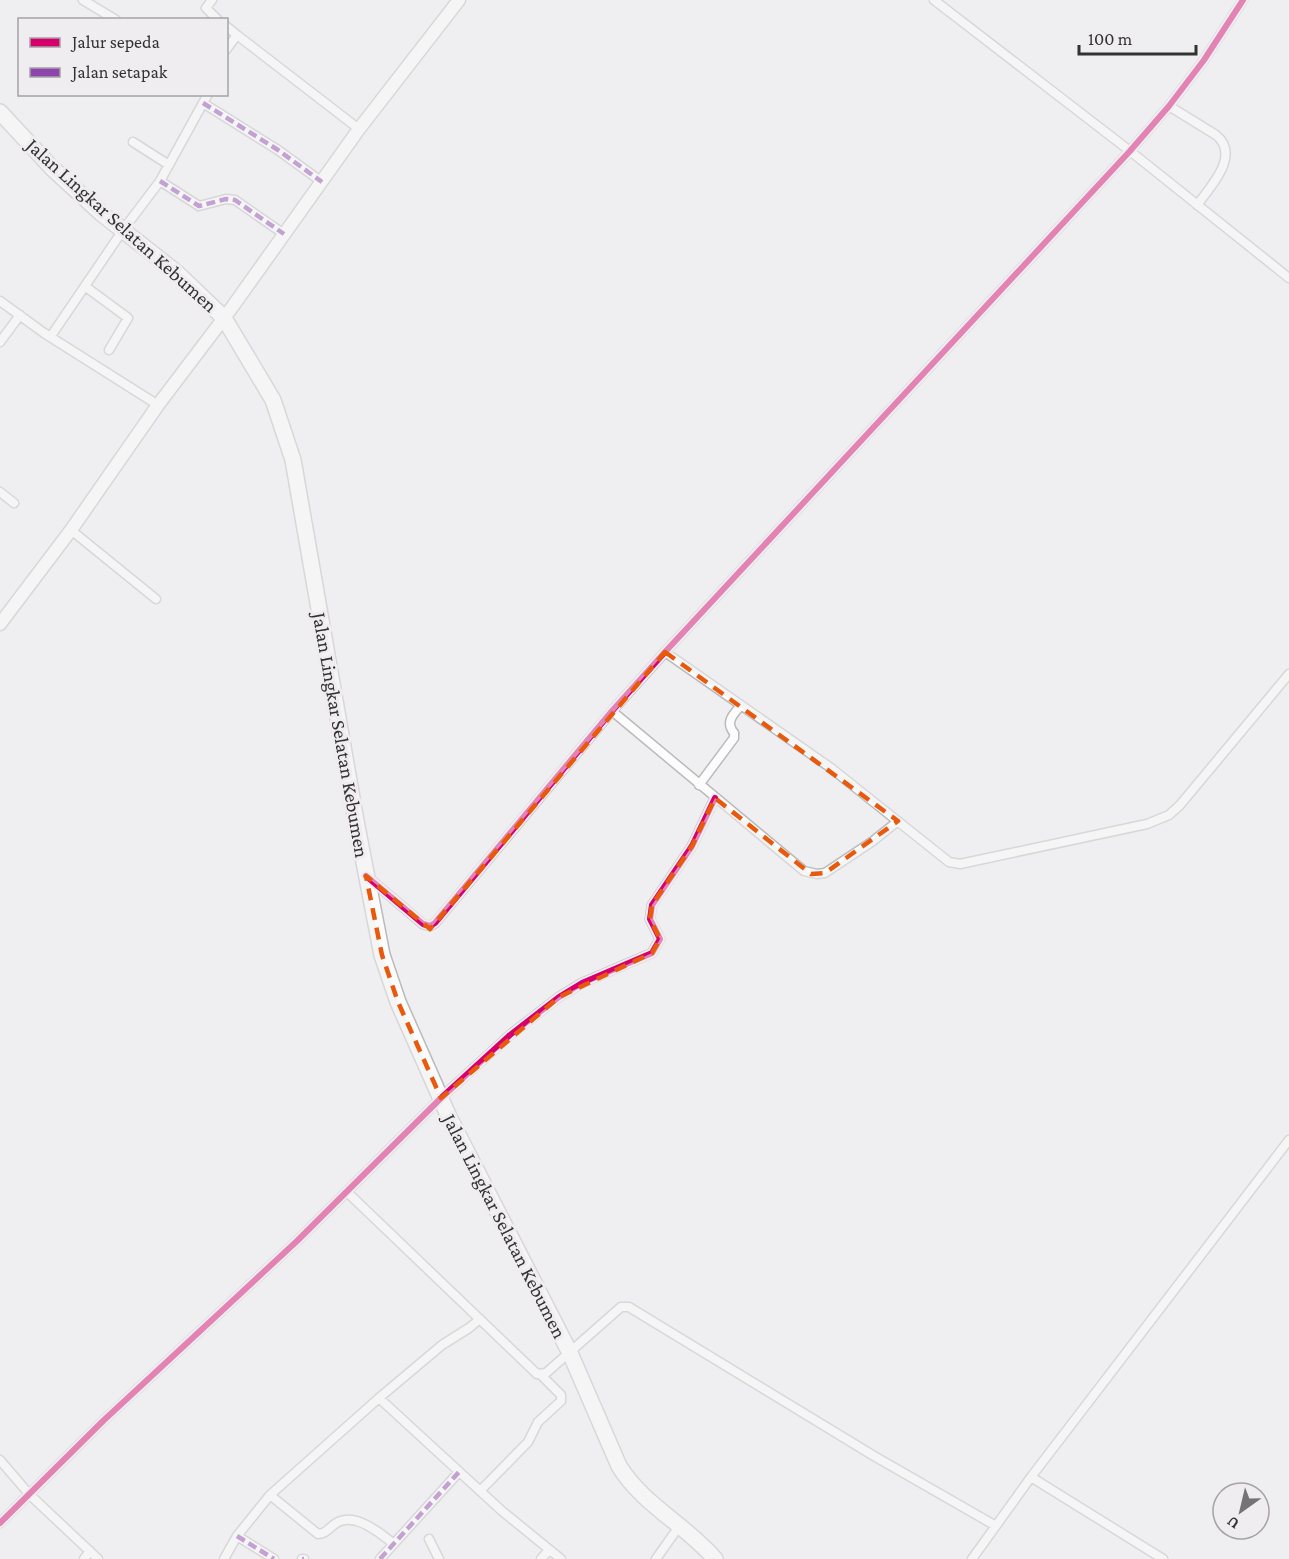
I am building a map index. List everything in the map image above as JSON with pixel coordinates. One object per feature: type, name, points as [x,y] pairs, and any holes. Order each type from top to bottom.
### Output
[{"type":"highway","name":"Jalan Lingkar Selatan Kebumen","points":[[0,112],[52,168],[123,230],[177,273],[227,321],[273,400],[293,460],[366,876],[382,955],[394,992],[449,1117],[570,1353],[619,1466],[627,1479],[649,1502],[690,1533],[715,1559]]},
{"type":"street","points":[[83,0],[113,18]]},
{"type":"street","points":[[212,0],[206,8],[216,18]]},
{"type":"street","points":[[2,617],[71,530],[158,405],[227,321],[284,234],[359,129],[459,0]]},
{"type":"street","points":[[934,0],[1130,151],[1289,278]]},
{"type":"street","points":[[366,876],[423,924],[430,926],[435,923],[612,711],[665,652],[1130,151],[1169,106],[1204,60],[1243,0]]},
{"type":"street","points":[[228,27],[359,129]]},
{"type":"street","points":[[228,47],[237,34]]},
{"type":"street","points":[[51,336],[123,230],[160,181],[207,96]]},
{"type":"street","points":[[203,104],[278,150],[322,183]]},
{"type":"street","points":[[1169,106],[1216,135],[1225,146],[1226,153],[1220,173],[1197,205]]},
{"type":"street","points":[[133,142],[169,165]]},
{"type":"street","points":[[160,181],[199,206],[226,199],[235,200],[284,234]]},
{"type":"street","points":[[86,287],[128,318],[109,350]]},
{"type":"street","points":[[0,301],[158,405]]},
{"type":"street","points":[[0,342],[20,315]]},
{"type":"street","points":[[0,492],[14,503]]},
{"type":"street","points":[[71,530],[156,599]]},
{"type":"street","points":[[665,652],[816,757],[949,862],[960,864],[1147,824],[1169,815],[1180,805],[1289,674]]},
{"type":"street","points":[[699,785],[734,738],[734,732],[729,725],[730,720],[741,705]]},
{"type":"street","points":[[612,711],[801,869],[811,874],[825,873],[898,821]]},
{"type":"street","points":[[0,1522],[31,1496],[103,1421],[297,1241],[350,1195],[442,1099],[510,1035],[559,997],[582,983],[652,953],[660,939],[650,919],[652,905],[692,846],[715,798]]},
{"type":"street","points":[[976,1558],[1031,1477],[1289,1140]]},
{"type":"street","points":[[350,1195],[535,1373],[541,1375],[561,1395],[561,1401],[538,1422],[528,1442],[480,1491]]},
{"type":"street","points":[[541,1375],[570,1353],[621,1307],[629,1307],[874,1456],[996,1526]]},
{"type":"street","points":[[227,1558],[237,1536],[270,1495],[442,1345],[480,1319]]},
{"type":"street","points":[[379,1398],[480,1491],[561,1559]]},
{"type":"street","points":[[0,1460],[87,1555],[98,1559]]},
{"type":"street","points":[[380,1559],[459,1472]]},
{"type":"street","points":[[1031,1477],[1163,1559]]},
{"type":"street","points":[[270,1495],[318,1534],[324,1533],[339,1521],[349,1520],[376,1530],[394,1544]]},
{"type":"street","points":[[656,1559],[680,1525]]},
{"type":"street","points":[[237,1536],[274,1559]]},
{"type":"street","points":[[429,1539],[439,1559]]},
{"type":"street","points":[[541,1559],[549,1550]]},
{"type":"highlighted area","points":[[665,652],[898,821],[825,873],[811,874],[715,798],[692,846],[652,905],[650,919],[660,939],[652,953],[559,997],[441,1098],[398,1002],[382,955],[366,876],[430,929]]},
{"type":"marked path","points":[[203,103],[278,150],[322,182]]},
{"type":"marked path","points":[[160,181],[199,206],[226,199],[235,200],[284,234]]},
{"type":"marked path","points":[[380,1559],[459,1472]]},
{"type":"marked path","points":[[237,1536],[274,1559]]},
{"type":"cycle path","points":[[366,876],[423,924],[430,926],[435,923],[612,711],[665,652],[1130,151],[1169,106],[1204,60],[1243,0]]},
{"type":"cycle path","points":[[0,1523],[103,1421],[297,1241],[441,1098],[510,1035],[559,997],[582,983],[652,953],[660,939],[650,919],[652,905],[692,846],[715,798]]}]
